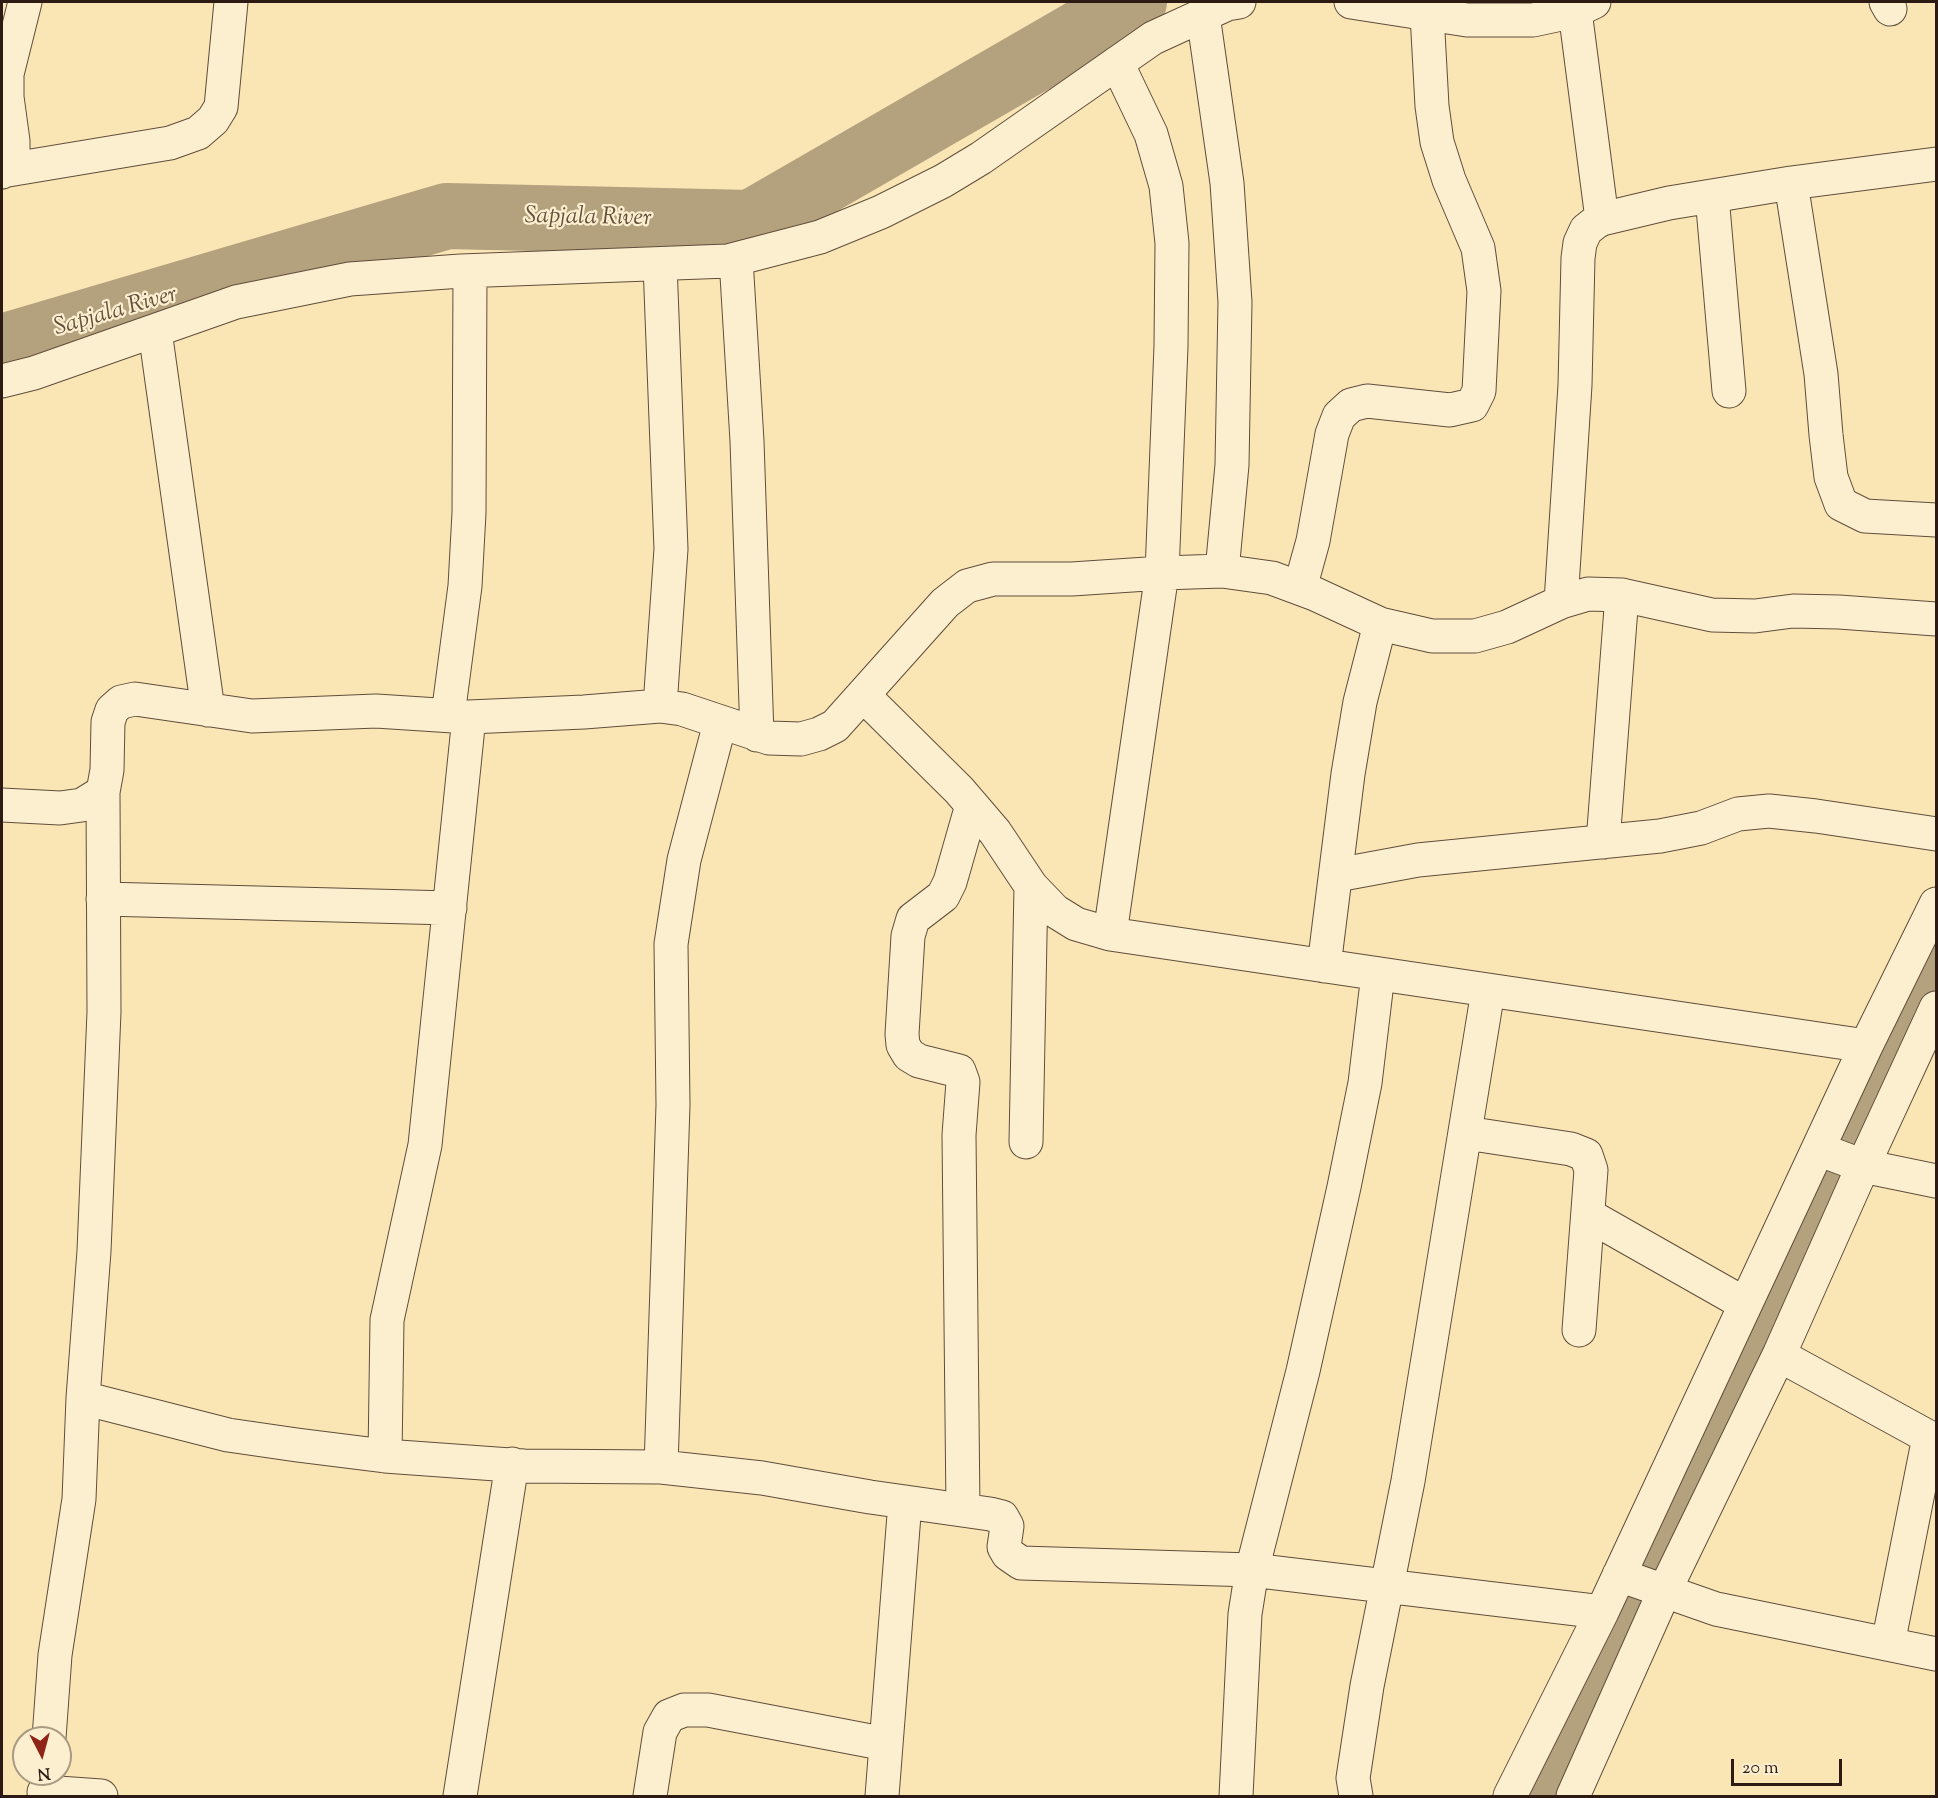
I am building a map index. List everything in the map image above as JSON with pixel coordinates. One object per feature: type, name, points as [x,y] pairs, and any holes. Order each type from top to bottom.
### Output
[{"type":"street","points":[[2,172],[9,166],[13,157],[13,141],[7,111],[8,74],[24,2]]},
{"type":"street","points":[[2,172],[170,143],[198,133],[213,120],[220,106],[231,2]]},
{"type":"street","points":[[2,381],[34,373],[236,302],[350,279],[470,271],[728,261],[819,237],[880,212],[943,181],[981,158],[1153,38],[1227,4],[1239,2]]},
{"type":"street","points":[[1351,2],[1467,20],[1533,20],[1585,6],[1602,219]]},
{"type":"street","points":[[1300,588],[1313,541],[1332,434],[1339,416],[1351,405],[1367,401],[1450,410],[1472,405],[1479,391],[1484,291],[1478,248],[1449,180],[1437,142],[1432,106],[1427,14]]},
{"type":"street","points":[[1203,15],[1227,183],[1235,302],[1232,465],[1222,571]]},
{"type":"street","points":[[1110,934],[1162,573],[1171,346],[1172,243],[1166,186],[1151,134],[1117,63]]},
{"type":"street","points":[[1561,602],[1574,396],[1578,258],[1580,243],[1586,230],[1602,219],[1712,196],[1936,164]]},
{"type":"street","points":[[1791,183],[1821,374],[1831,477],[1841,504],[1865,516],[1936,520]]},
{"type":"street","points":[[1712,196],[1729,391]]},
{"type":"street","points":[[736,259],[747,441],[757,735]]},
{"type":"street","points":[[660,264],[671,549],[660,706]]},
{"type":"street","points":[[385,1456],[387,1320],[424,1145],[450,908],[469,513],[470,271]]},
{"type":"street","points":[[155,331],[208,710]]},
{"type":"street","points":[[50,1726],[56,1655],[80,1499],[83,1398],[94,1251],[104,1012],[103,792],[107,770],[108,722],[112,710],[121,702],[135,699],[252,716],[376,711],[459,716],[584,712],[660,706],[682,709],[769,738],[801,739],[835,726],[945,603],[967,586],[993,579],[1072,579],[1222,571],[1272,578],[1380,624],[1432,636],[1475,636],[1507,627],[1561,602],[1588,594],[1622,595],[1712,615],[1755,616],[1793,611],[1828,611],[1936,619]]},
{"type":"street","points":[[1603,842],[1622,595]]},
{"type":"street","points":[[1324,966],[1348,774],[1359,712],[1380,624]]},
{"type":"street","points":[[863,695],[959,790],[995,832],[1031,886],[1055,910],[1076,924],[1110,934],[1866,1046]]},
{"type":"street","points":[[661,1467],[673,1105],[670,944],[684,860],[720,723]]},
{"type":"street","points":[[2,805],[60,808],[82,805],[103,792]]},
{"type":"street","points":[[963,1510],[959,1135],[963,1082],[959,1071],[919,1061],[909,1055],[903,1045],[902,1034],[908,936],[913,919],[943,896],[950,882],[972,806]]},
{"type":"street","points":[[1336,875],[1418,860],[1660,836],[1701,828],[1738,814],[1769,812],[1816,816],[1936,834]]},
{"type":"street","points":[[1026,1142],[1031,886]]},
{"type":"street","points":[[103,899],[450,908]]},
{"type":"street","points":[[1510,1797],[1602,1612],[1642,1583],[1779,1355],[1840,1158],[1866,1046],[1936,904]]},
{"type":"street","points":[[1236,1797],[1245,1614],[1252,1570],[1304,1371],[1341,1198],[1365,1083],[1378,974]]},
{"type":"street","points":[[1356,1797],[1353,1778],[1367,1686],[1389,1586],[1429,1358],[1488,991]]},
{"type":"street","points":[[1573,1797],[1642,1583],[1745,1304],[1936,1008]]},
{"type":"street","points":[[1466,1133],[1571,1149],[1586,1155],[1591,1170],[1579,1330]]},
{"type":"street","points":[[1840,1158],[1936,1181]]},
{"type":"street","points":[[1588,1215],[1745,1304]]},
{"type":"street","points":[[1779,1355],[1933,1439],[1888,1644]]},
{"type":"street","points":[[83,1398],[228,1435],[385,1456],[524,1466],[661,1467],[762,1478],[963,1510],[1002,1517],[1007,1526],[1004,1547],[1008,1554],[1021,1563],[1252,1570],[1602,1612]]},
{"type":"street","points":[[460,1797],[512,1464]]},
{"type":"street","points":[[882,1797],[905,1502]]},
{"type":"street","points":[[1642,1583],[1716,1609],[1936,1654]]},
{"type":"street","points":[[650,1797],[660,1732],[669,1716],[684,1710],[708,1710],[886,1744]]},
{"type":"street","points":[[45,1787],[101,1797]]},
{"type":"waterway","name":"Sapjala River","points":[[2,347],[447,216],[751,223],[1134,2]]},
{"type":"waterway","points":[[1538,1796],[1862,1104],[1936,962]]}]
